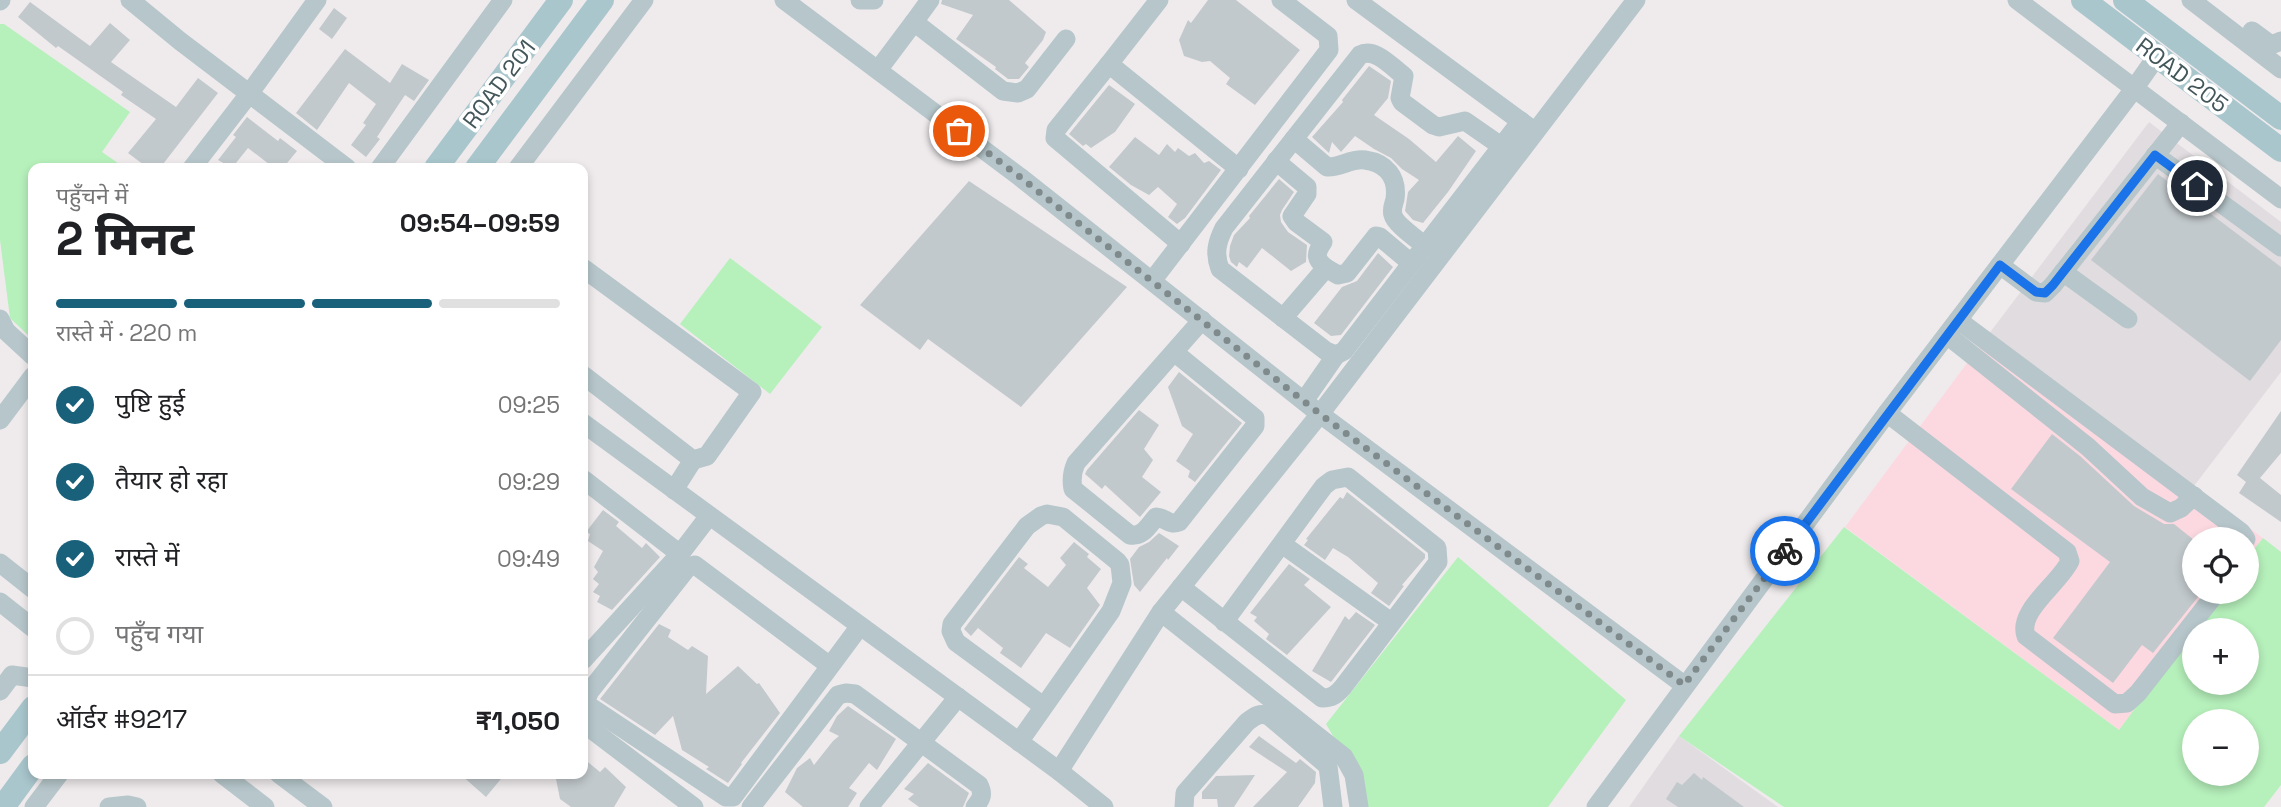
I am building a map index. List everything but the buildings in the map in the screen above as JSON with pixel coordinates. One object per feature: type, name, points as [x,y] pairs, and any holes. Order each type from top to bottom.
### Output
[{"type":"main road","name":"ROAD 201","points":[[440,163],[561,0]]},
{"type":"main road","name":"ROAD 201","points":[[481,163],[602,0]]},
{"type":"main road","name":"ROAD 205","points":[[2083,0],[2281,150]]},
{"type":"main road","name":"ROAD 205","points":[[2125,0],[2281,118]]},
{"type":"main road","points":[[0,752],[28,715]]},
{"type":"main road","points":[[3,807],[28,773]]},
{"type":"street","points":[[130,0],[340,163]]},
{"type":"street","points":[[196,163],[317,0]]},
{"type":"street","points":[[384,163],[503,0]]},
{"type":"street","points":[[522,163],[645,0]]},
{"type":"street","points":[[784,0],[1020,177],[1320,414],[1684,685]]},
{"type":"street","points":[[860,0],[874,0]]},
{"type":"street","points":[[878,70],[930,0]]},
{"type":"street","points":[[1159,0],[1056,131],[1055,138],[1181,244]]},
{"type":"street","points":[[1152,281],[1329,50],[1328,36],[1281,0]]},
{"type":"street","points":[[1356,0],[1528,126]]},
{"type":"street","points":[[2018,0],[2281,200]]},
{"type":"street","points":[[2191,0],[2281,69]]},
{"type":"street","points":[[2208,0],[2271,45],[2281,41]]},
{"type":"street","points":[[1059,771],[1161,612],[1320,414],[1528,126],[1634,1]]},
{"type":"street","points":[[914,22],[1003,91],[1010,93],[1027,89],[1066,38]]},
{"type":"street","points":[[1336,355],[1326,351],[1220,269],[1216,252],[1217,242],[1224,228],[1360,55],[1375,53],[1404,76],[1400,98],[1402,102],[1433,125],[1439,127],[1465,121],[1502,146]]},
{"type":"street","points":[[1596,807],[1887,413],[2157,56]]},
{"type":"street","points":[[1109,64],[1239,169]]},
{"type":"street","points":[[2000,265],[2036,292],[2045,293],[2180,123]]},
{"type":"street","points":[[1304,401],[1336,355],[1344,351],[1502,146],[1528,126]]},
{"type":"street","points":[[1294,139],[1327,167],[1358,160],[1378,163],[1388,169],[1396,189],[1392,210],[1395,220],[1425,246]]},
{"type":"street","points":[[2155,155],[2281,247]]},
{"type":"street","points":[[1276,161],[1307,187],[1307,194],[1292,216],[1323,242],[1317,251],[1318,262],[1338,275],[1347,273],[1376,236],[1411,263]]},
{"type":"street","points":[[1283,317],[1326,268]]},
{"type":"street","points":[[588,272],[752,392],[707,456],[693,460],[674,490]]},
{"type":"street","points":[[2063,272],[2128,319]]},
{"type":"street","points":[[0,319],[6,331],[28,351]]},
{"type":"street","points":[[1174,352],[1255,418],[1255,426],[1179,522],[1170,523],[1156,517],[1142,533],[1130,535],[1073,489],[1073,471],[1076,463],[1202,320]]},
{"type":"street","points":[[1953,327],[1987,354],[2044,412],[2088,447],[2143,497],[2170,513],[2181,508],[2194,496]]},
{"type":"street","points":[[1987,354],[2058,395],[2234,527]]},
{"type":"street","points":[[588,379],[693,460]]},
{"type":"street","points":[[0,420],[28,383]]},
{"type":"street","points":[[2044,412],[2058,395]]},
{"type":"street","points":[[1887,413],[2067,552],[2070,561],[2066,570],[2026,617],[2023,628],[2026,636],[2115,704],[2127,703],[2138,694],[2208,604]]},
{"type":"street","points":[[588,427],[1059,771],[1104,807]]},
{"type":"street","points":[[1181,587],[1224,622],[1322,698],[1328,698],[1335,696],[1438,562],[1438,554],[1432,542],[1348,477],[1332,480],[1324,485],[1224,622]]},
{"type":"street","points":[[588,483],[680,554]]},
{"type":"street","points":[[1019,742],[1111,611],[1122,583],[1117,561],[1063,517],[1047,514],[1027,526],[952,624],[951,631],[956,642],[1043,706]]},
{"type":"street","points":[[588,655],[680,554],[709,516]]},
{"type":"street","points":[[1282,544],[1391,622]]},
{"type":"street","points":[[0,563],[28,585]]},
{"type":"street","points":[[588,696],[688,567],[695,565],[830,666]]},
{"type":"street","points":[[0,602],[28,624]]},
{"type":"street","points":[[1161,612],[1344,757],[1354,775],[1359,807]]},
{"type":"street","points":[[588,704],[726,797],[733,797],[860,626]]},
{"type":"street","points":[[0,691],[12,675],[28,677]]},
{"type":"street","points":[[751,807],[838,695],[846,692],[855,694],[979,785],[982,798],[975,807]]},
{"type":"street","points":[[869,807],[958,697]]},
{"type":"street","points":[[1184,807],[1185,793],[1257,714],[1269,716],[1328,766],[1333,807]]},
{"type":"street","points":[[588,727],[694,807]]},
{"type":"street","points":[[34,807],[55,779]]},
{"type":"street","points":[[229,779],[265,807]]},
{"type":"street","points":[[286,779],[323,807]]},
{"type":"street","points":[[109,807],[137,807]]},
{"type":"shaded area","points":[[2149,122],[2281,222],[2281,372],[2194,486],[1988,335]]},
{"type":"shaded area","points":[[1988,335],[2248,527],[2182,527],[2182,604],[2213,604],[2203,618],[2182,618],[2182,646],[2119,730],[1845,527]]},
{"type":"shaded area","points":[[1679,736],[1778,807],[1629,807]]},
{"type":"green space","points":[[0,24],[4,24],[130,112],[102,152],[118,163],[28,163],[28,335],[10,318],[0,240]]},
{"type":"green space","points":[[730,258],[822,327],[770,394],[680,324]]},
{"type":"green space","points":[[1844,527],[2119,730],[2182,646],[2182,695],[2259,695],[2259,618],[2203,618],[2213,604],[2259,604],[2259,543],[2263,538],[2281,552],[2281,785],[2264,807],[1784,807],[1679,736]]},
{"type":"green space","points":[[1458,557],[1626,700],[1548,807],[1361,807],[1356,775],[1326,724]]},
{"type":"way so far","points":[[959,131],[1320,414],[1684,685],[1785,551]]},
{"type":"route","points":[[1785,551],[2000,265],[2036,292],[2045,293],[2155,155],[2197,186]]}]
